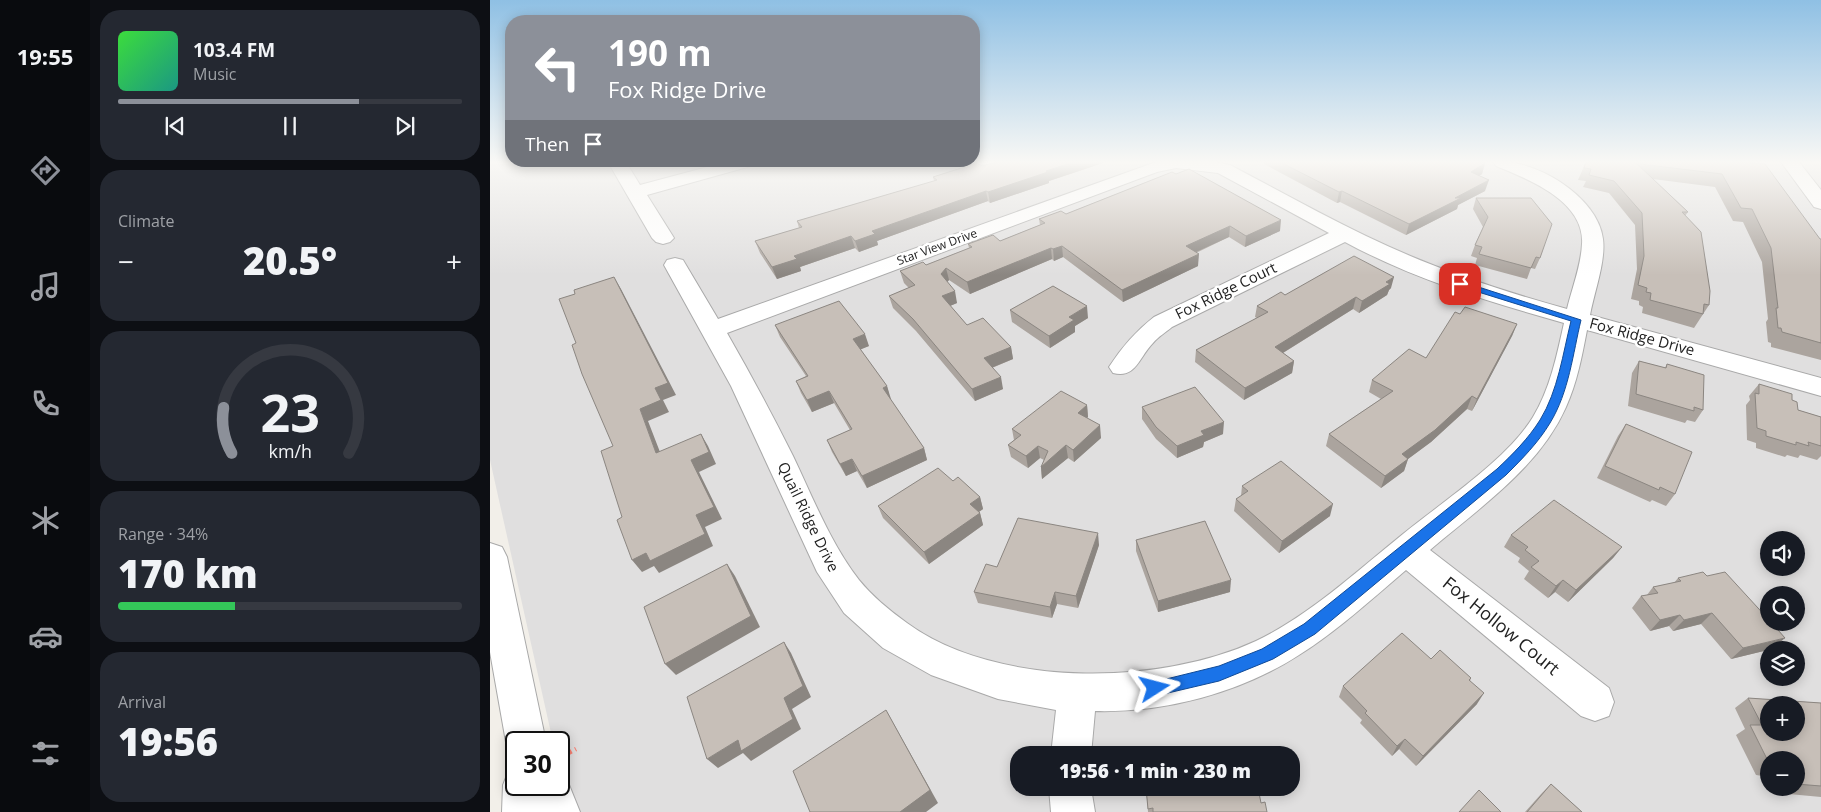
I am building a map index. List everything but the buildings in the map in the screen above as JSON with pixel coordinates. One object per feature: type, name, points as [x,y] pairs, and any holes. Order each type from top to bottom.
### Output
[{"type":"street","name":"Quail Ridge Drive","points":[[640,200],[739,373],[830,566],[855,601],[895,635],[926,655],[972,674],[1023,687],[1077,693],[1119,693],[1174,686],[1219,674],[1268,654],[1309,629],[1501,472],[1530,442],[1546,420],[1559,392],[1593,244],[1591,230],[1584,217],[1568,200]]},
{"type":"street","name":"Star View Drive","points":[[713,329],[1065,200]]},
{"type":"street","name":"Fox Ridge Drive","points":[[1281,200],[1345,234],[1445,278],[1576,320],[1821,387]]},
{"type":"street","name":"Fox Ridge Court","points":[[1122,367],[1144,337],[1163,322],[1345,234]]},
{"type":"street","name":"Fox Hollow Court","points":[[1406,550],[1595,702]]},
{"type":"street","points":[[490,557],[524,731]]},
{"type":"street","points":[[1072,746],[1077,693]]},
{"type":"street","points":[[524,796],[524,812]]},
{"type":"street","points":[[552,796],[558,812]]},
{"type":"street","points":[[1071,796],[1073,812]]},
{"type":"path","points":[[570,752],[576,749]]},
{"type":"shaded area","points":[[490,200],[874,200],[861,204],[874,200],[1821,200],[1821,812],[571,812],[567,796],[570,796],[570,731],[551,731],[490,460]]},
{"type":"route","points":[[1155,688],[1174,686],[1219,674],[1268,654],[1309,629],[1501,472],[1525,449],[1546,420],[1559,392],[1576,320],[1460,284]]}]
